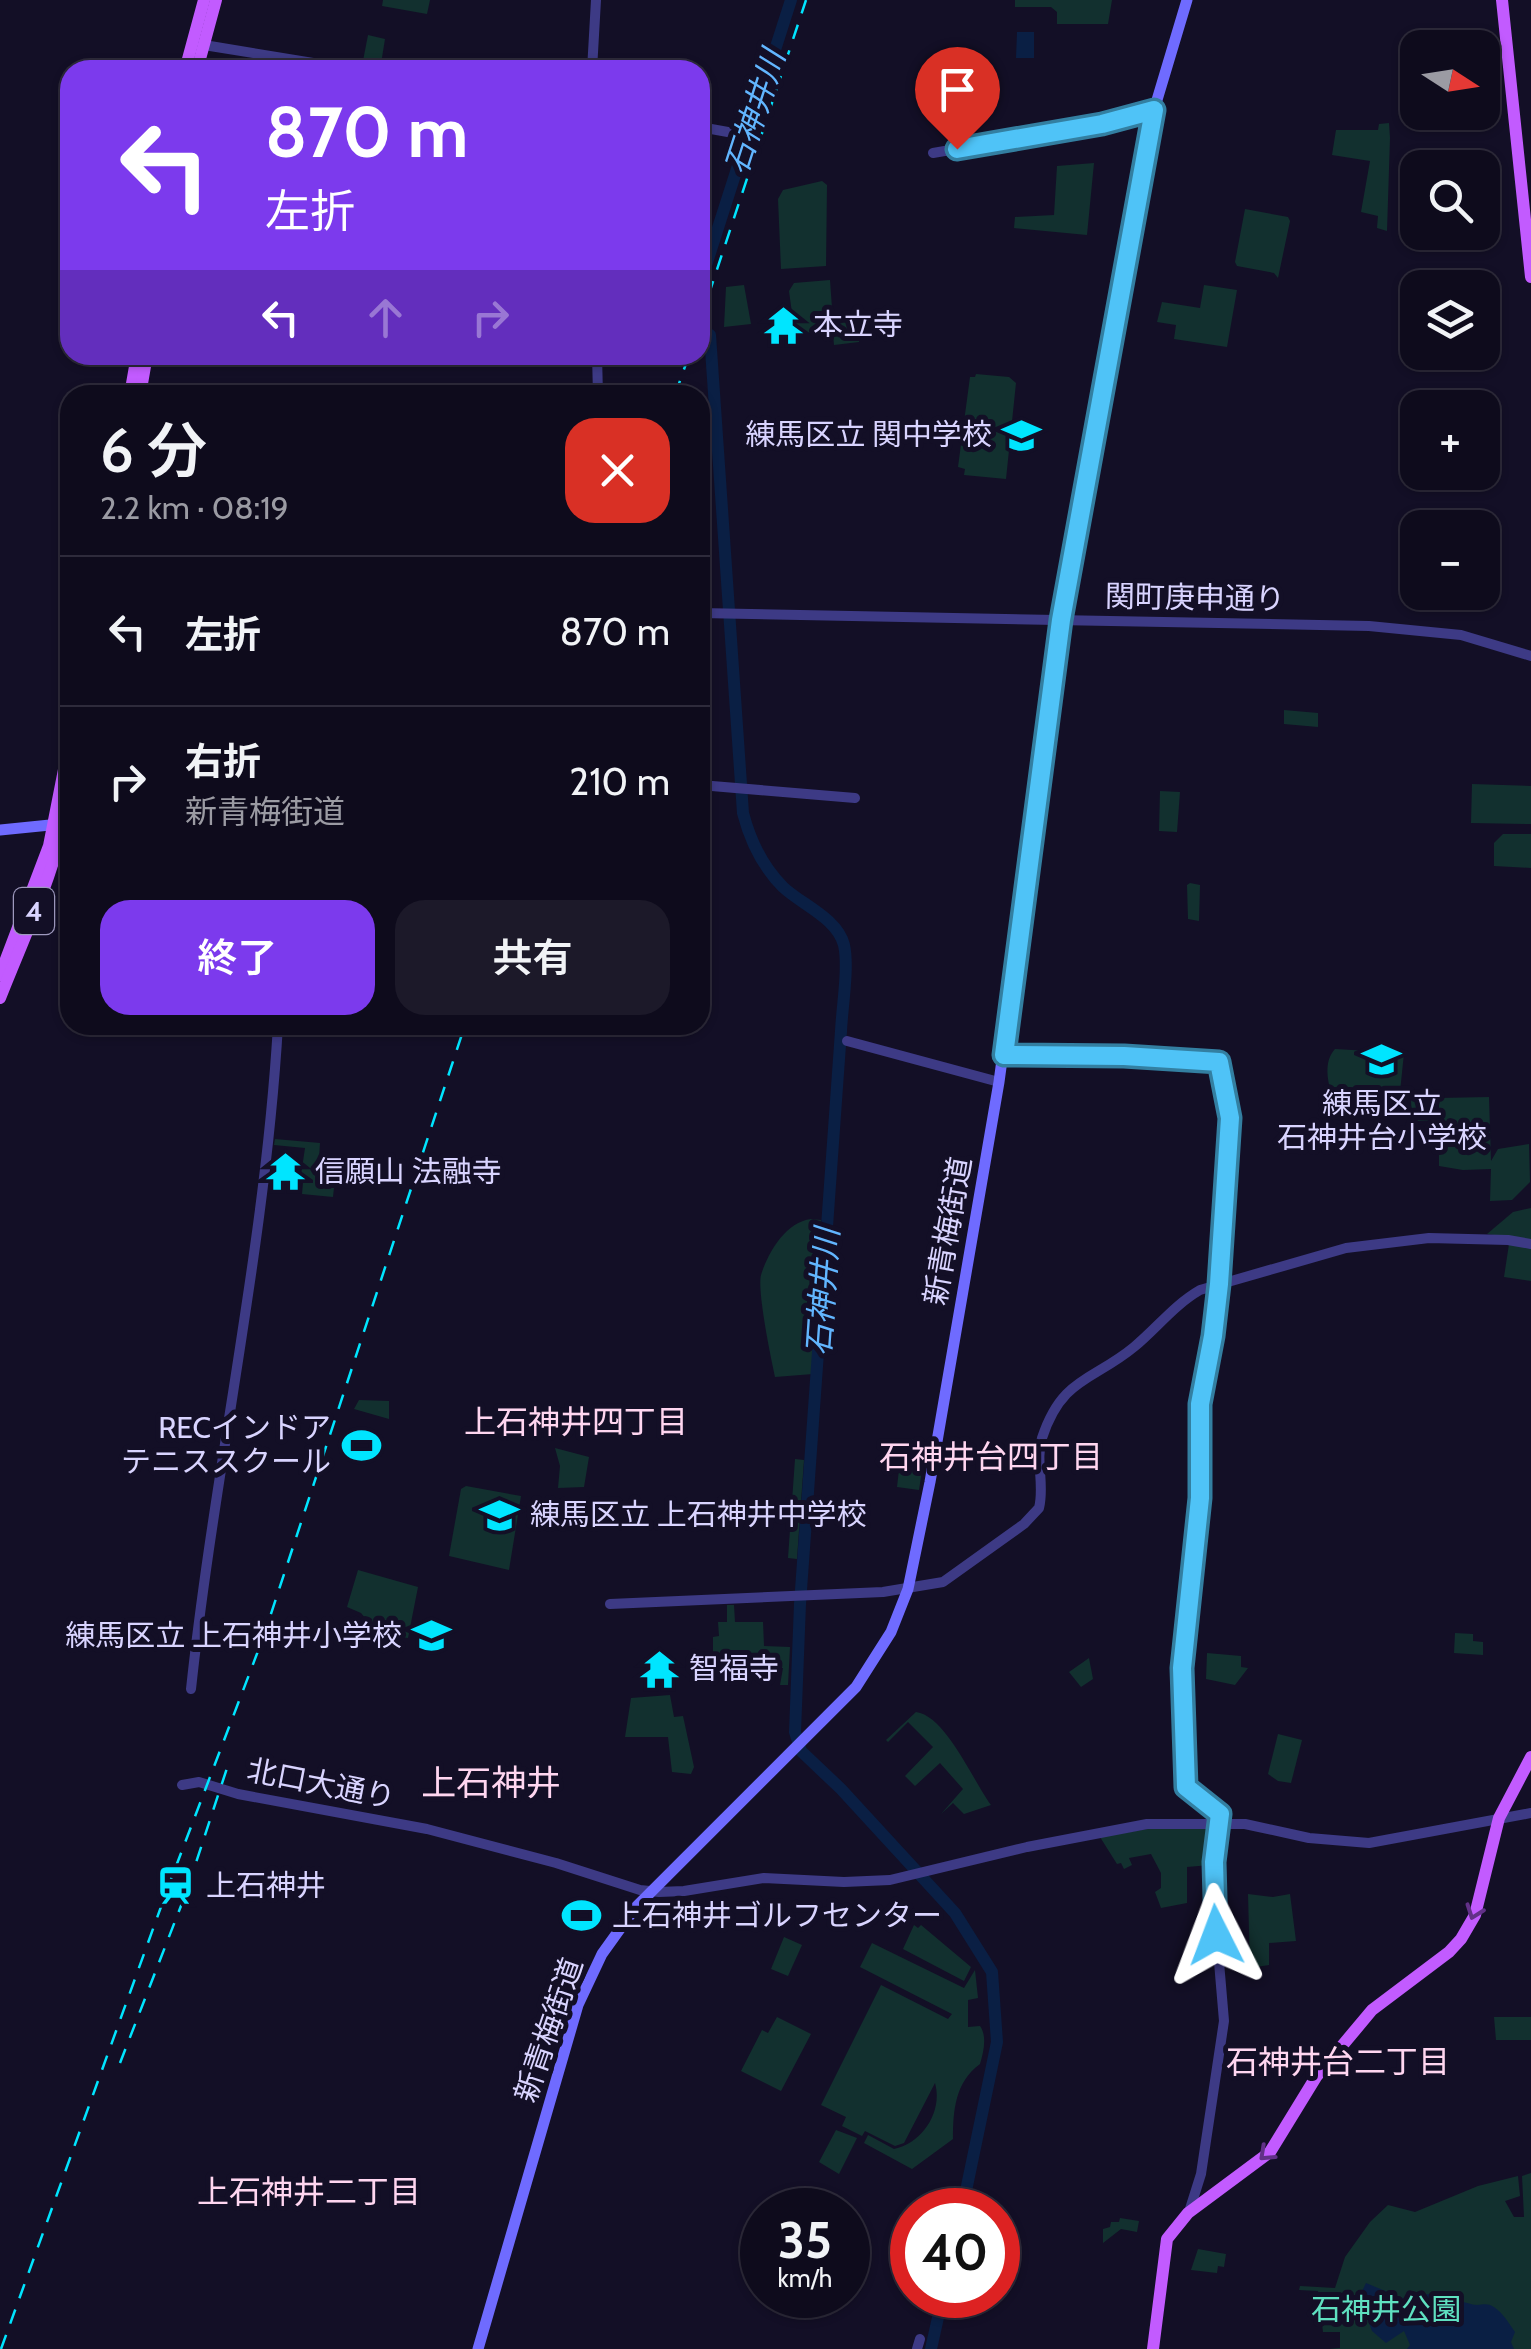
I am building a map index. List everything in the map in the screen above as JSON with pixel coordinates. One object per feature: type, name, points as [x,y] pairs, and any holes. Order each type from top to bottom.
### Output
[{"type":"main road","points":[[188,60],[204,0]]},
{"type":"main road","points":[[200,60],[216,0]]},
{"type":"main road","name":"新青梅街道","points":[[478,2349],[578,2004],[612,1938],[650,1892],[856,1687],[878,1656],[908,1589],[1000,1082],[1061,620],[1154,110],[1188,0]]},
{"type":"main road","points":[[1502,0],[1531,277]]},
{"type":"main road","points":[[0,830],[60,824]]},
{"type":"main road","name":"4","points":[[0,975],[60,831]]},
{"type":"main road","name":"4","points":[[0,998],[49,875],[60,835]]},
{"type":"main road","points":[[1153,2349],[1166,2239],[1188,2213],[1270,2152],[1316,2077],[1372,2010],[1450,1952],[1462,1938],[1475,1915],[1499,1818],[1531,1757]]},
{"type":"street","points":[[593,60],[596,0]]},
{"type":"street","points":[[189,54],[204,45],[295,60]]},
{"type":"street","points":[[933,152],[1102,124],[1154,110]]},
{"type":"street","points":[[710,129],[740,134]]},
{"type":"street","name":"関町庚申通り","points":[[710,613],[1421,630],[1461,635],[1531,656]]},
{"type":"street","points":[[710,786],[856,798]]},
{"type":"street","points":[[191,1688],[260,1224],[277,1035]]},
{"type":"street","points":[[847,1042],[1000,1082]]},
{"type":"street","points":[[1004,1055],[1219,1062],[1230,1118],[1219,1284],[1200,1404],[1200,1498],[1182,1668],[1186,1787],[1217,1810],[1220,1823],[1214,1862],[1214,1907],[1224,2022],[1201,2174],[1188,2213]]},
{"type":"street","points":[[610,1604],[803,1596],[908,1589],[943,1582],[1033,1516],[1041,1503],[1041,1442],[1066,1394],[1085,1376],[1127,1353],[1188,1297],[1219,1284],[1346,1248],[1429,1238],[1531,1244]]},
{"type":"street","name":"北口大通り","points":[[182,1784],[199,1782],[342,1816],[452,1835],[650,1892],[684,1892],[764,1878],[858,1882],[912,1876],[1027,1847],[1147,1824],[1268,1827],[1319,1839],[1369,1843],[1531,1812]]},
{"type":"green space","points":[[383,0],[430,0],[427,14],[382,6]]},
{"type":"green space","points":[[1015,0],[1112,0],[1108,24],[1057,24],[1057,12],[1051,7],[1015,7]]},
{"type":"green space","points":[[368,35],[385,39],[382,60],[363,60]]},
{"type":"green space","points":[[1389,123],[1387,231],[1377,228],[1378,216],[1361,212],[1370,161],[1332,155],[1336,130],[1378,130],[1379,124]]},
{"type":"green space","points":[[1094,163],[1087,235],[1014,228],[1015,217],[1054,215],[1057,166]]},
{"type":"green space","points":[[822,181],[827,185],[826,266],[781,269],[778,199],[783,190]]},
{"type":"green space","points":[[1245,209],[1288,217],[1290,221],[1278,278],[1274,273],[1237,266],[1235,262]]},
{"type":"green space","points":[[830,280],[833,322],[859,322],[859,342],[834,345],[833,334],[795,335],[789,291],[794,283]]},
{"type":"green space","points":[[744,285],[751,324],[724,327],[726,287]]},
{"type":"green space","points":[[1204,285],[1237,290],[1227,347],[1174,339],[1176,325],[1157,322],[1162,302],[1200,308]]},
{"type":"green space","points":[[970,377],[1009,377],[1016,383],[1006,479],[964,475],[965,469],[958,467]]},
{"type":"green space","points":[[1284,710],[1318,713],[1318,727],[1284,724]]},
{"type":"green space","points":[[1472,784],[1531,786],[1531,824],[1471,823]]},
{"type":"green space","points":[[1160,791],[1180,792],[1177,832],[1159,831]]},
{"type":"green space","points":[[1503,834],[1531,834],[1531,868],[1494,866],[1494,843]]},
{"type":"green space","points":[[1190,883],[1200,885],[1199,921],[1188,919]]},
{"type":"green space","points":[[1335,1049],[1404,1053],[1400,1092],[1364,1091],[1362,1095],[1332,1096],[1328,1066]]},
{"type":"green space","points":[[1489,1097],[1491,1161],[1498,1149],[1529,1144],[1530,1182],[1512,1200],[1490,1201],[1491,1169],[1439,1166],[1439,1098]]},
{"type":"green space","points":[[1411,1100],[1435,1100],[1436,1120],[1412,1121]]},
{"type":"green space","points":[[275,1139],[320,1143],[319,1158],[337,1160],[333,1197],[302,1194],[305,1148],[274,1145]]},
{"type":"green space","points":[[1531,1208],[1531,1240],[1487,1234],[1513,1212]]},
{"type":"green space","points":[[811,1219],[821,1220],[813,1374],[775,1377],[761,1275],[786,1232]]},
{"type":"green space","points":[[1509,1244],[1531,1248],[1531,1281],[1504,1277]]},
{"type":"green space","points":[[359,1400],[389,1401],[389,1419],[354,1409]]},
{"type":"green space","points":[[913,1439],[926,1444],[919,1490],[897,1487],[900,1461],[905,1458],[907,1443]]},
{"type":"green space","points":[[555,1448],[589,1457],[584,1487],[558,1488],[560,1466]]},
{"type":"green space","points":[[795,1459],[804,1460],[797,1559],[788,1558]]},
{"type":"green space","points":[[466,1486],[521,1496],[509,1570],[449,1556],[461,1489]]},
{"type":"green space","points":[[358,1570],[418,1587],[408,1638],[365,1631],[367,1620],[347,1607]]},
{"type":"green space","points":[[727,1605],[734,1605],[735,1622],[763,1622],[764,1646],[790,1647],[788,1685],[780,1685],[783,1668],[713,1669],[713,1637],[719,1636],[718,1622],[727,1622]]},
{"type":"green space","points":[[1455,1633],[1473,1634],[1473,1641],[1483,1642],[1483,1655],[1454,1653]]},
{"type":"green space","points":[[1207,1653],[1241,1656],[1241,1667],[1248,1668],[1235,1685],[1206,1679]]},
{"type":"green space","points":[[1089,1658],[1093,1679],[1081,1687],[1069,1672]]},
{"type":"green space","points":[[670,1695],[674,1717],[683,1716],[694,1767],[691,1774],[672,1772],[668,1737],[625,1737],[631,1698]]},
{"type":"green space","points":[[916,1712],[927,1716],[948,1737],[991,1805],[964,1814],[953,1803],[941,1814],[963,1789],[940,1763],[915,1786],[905,1776],[933,1747],[908,1722],[886,1740]]},
{"type":"green space","points":[[1278,1734],[1302,1740],[1291,1783],[1268,1774]]},
{"type":"green space","points":[[1153,1828],[1214,1828],[1210,1865],[1187,1867],[1187,1903],[1161,1908],[1155,1892],[1161,1888],[1161,1873],[1151,1854],[1129,1858],[1132,1865],[1124,1869],[1100,1837]]},
{"type":"green space","points":[[1248,1894],[1290,1894],[1296,1941],[1269,1943],[1269,1965],[1250,1968]]},
{"type":"green space","points":[[914,1925],[921,1925],[971,1967],[964,1981],[903,1949]]},
{"type":"green space","points":[[784,1937],[802,1945],[788,1976],[771,1969]]},
{"type":"green space","points":[[872,1943],[964,1988],[975,1970],[978,1998],[968,2000],[968,2027],[980,2026],[982,2030],[980,2064],[960,2088],[953,2139],[912,2169],[864,2143],[868,2135],[894,2149],[914,2140],[933,2115],[935,2083],[904,2143],[895,2146],[865,2131],[862,2136],[842,2126],[846,2117],[821,2105],[881,1985],[948,2019],[952,2014],[860,1967]]},
{"type":"green space","points":[[777,2017],[811,2034],[781,2091],[741,2071],[762,2030],[768,2033]]},
{"type":"green space","points":[[1494,2017],[1531,2017],[1531,2040],[1496,2040]]},
{"type":"green space","points":[[836,2130],[857,2138],[839,2174],[819,2162]]},
{"type":"green space","name":"石神井公園","points":[[1531,2173],[1531,2349],[1329,2349],[1340,2348],[1340,2332],[1323,2332],[1318,2291],[1299,2290],[1300,2286],[1335,2288],[1345,2257],[1370,2222],[1388,2205],[1415,2212],[1478,2186],[1518,2176],[1520,2196],[1505,2201],[1514,2217],[1524,2217],[1522,2176]]},
{"type":"green space","points":[[1120,2218],[1139,2221],[1137,2232],[1121,2229],[1103,2243],[1103,2229]]},
{"type":"green space","points":[[1198,2249],[1226,2254],[1224,2267],[1218,2266],[1217,2273],[1191,2270]]},
{"type":"water","points":[[1017,32],[1034,32],[1034,58],[1016,58]]},
{"type":"water","points":[[1366,2283],[1409,2301],[1434,2294],[1474,2305],[1491,2305],[1515,2332],[1511,2342],[1514,2349],[1407,2349],[1410,2345],[1404,2331],[1386,2343],[1372,2331],[1359,2297]]},
{"type":"waterway","name":"石神井川","points":[[710,253],[791,0]]},
{"type":"waterway","name":"石神井川","points":[[710,335],[743,813],[753,843],[769,871],[834,927],[845,954],[800,1604],[795,1732],[801,1751],[955,1913],[992,1972],[997,2042],[967,2188]]},
{"type":"waterway","name":"石神井川","points":[[931,2349],[938,2318]]},
{"type":"railway","points":[[710,291],[806,0]]},
{"type":"railway","points":[[678,385],[686,365]]},
{"type":"railway","points":[[1,2349],[263,1638],[462,1035]]},
{"type":"railway","points":[[120,2063],[186,1893],[229,1762]]},
{"type":"place","name":"本立寺","points":[[783,325]]},
{"type":"place","name":"練馬区立 関中学校","points":[[1022,435]]},
{"type":"place","name":"練馬区立 石神井台小学校","points":[[1382,1060]]},
{"type":"place","name":"信願山 法融寺","points":[[285,1172]]},
{"type":"place","name":"RECインドア テニススクール","points":[[361,1445]]},
{"type":"place","name":"練馬区立 上石神井中学校","points":[[500,1515]]},
{"type":"place","name":"練馬区立 上石神井小学校","points":[[432,1636]]},
{"type":"place","name":"智福寺","points":[[659,1669]]},
{"type":"place","name":"上石神井","points":[[176,1886]]},
{"type":"place","name":"上石神井ゴルフセンター","points":[[582,1916]]},
{"type":"district","name":"上石神井四丁目","points":[[576,1422]]},
{"type":"district","name":"石神井台四丁目","points":[[991,1457]]},
{"type":"district","name":"上石神井","points":[[491,1783]]},
{"type":"district","name":"石神井台二丁目","points":[[1338,2062]]},
{"type":"district","name":"上石神井二丁目","points":[[309,2192]]},
{"type":"route","points":[[957,149],[1102,124],[1154,110],[1066,586],[1004,1055],[1219,1062],[1230,1118],[1219,1284],[1200,1404],[1200,1498],[1182,1668],[1186,1787],[1220,1814],[1214,1862],[1216,1935]]}]
